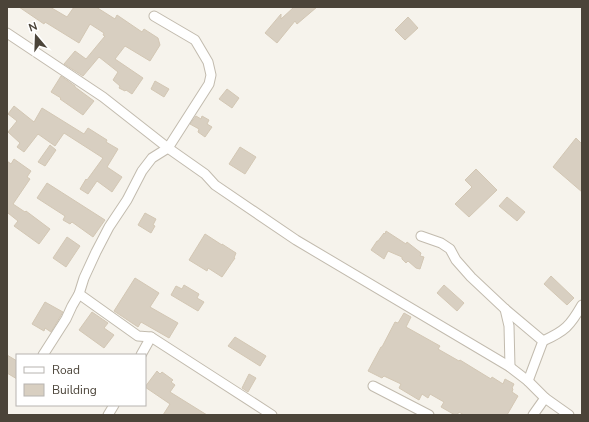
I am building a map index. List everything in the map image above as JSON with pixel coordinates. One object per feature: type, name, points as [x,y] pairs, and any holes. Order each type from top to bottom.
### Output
[{"type":"street","points":[[44,354],[79,294],[84,278],[96,252],[109,227],[127,200],[142,171],[152,158],[168,148],[209,84],[211,76],[208,62],[195,40],[154,16]]},
{"type":"street","points":[[7,33],[103,97],[168,148],[205,174],[216,185],[296,240],[510,367],[528,381],[545,398],[569,415]]},
{"type":"street","points":[[421,236],[442,243],[450,249],[456,260],[471,277],[505,309],[543,341]]},
{"type":"street","points":[[79,294],[138,336],[151,337],[272,415]]},
{"type":"street","points":[[528,381],[543,341],[565,330],[574,319],[582,305]]},
{"type":"street","points":[[505,309],[509,326],[510,367]]},
{"type":"street","points":[[142,354],[151,337]]},
{"type":"street","points":[[374,386],[428,415]]},
{"type":"street","points":[[533,415],[545,398]]},
{"type":"street","points":[[108,415],[113,406]]},
{"type":"building","points":[[19,7],[50,7],[67,17],[74,7],[96,7],[115,19],[117,15],[142,32],[144,29],[158,38],[160,45],[150,61],[125,46],[115,59],[143,78],[132,94],[119,88],[120,86],[113,80],[118,72],[99,57],[83,76],[64,64],[75,51],[86,59],[105,36],[103,35],[104,33],[90,24],[79,43],[45,22],[44,24]]},
{"type":"building","points":[[294,7],[317,7],[297,24],[295,21],[277,43],[265,33],[281,14],[281,19]]},
{"type":"building","points":[[408,17],[418,28],[405,40],[395,30]]},
{"type":"building","points":[[61,76],[94,101],[83,115],[51,92]]},
{"type":"building","points":[[155,81],[169,89],[164,97],[151,89]]},
{"type":"building","points":[[227,89],[239,98],[232,108],[219,99]]},
{"type":"building","points":[[14,106],[34,122],[42,108],[84,134],[88,128],[118,149],[107,167],[122,177],[112,192],[97,181],[88,194],[80,189],[103,158],[64,133],[55,146],[38,134],[24,152],[17,147],[20,143],[8,132],[17,121],[8,114]]},
{"type":"building","points":[[196,116],[201,119],[202,116],[209,120],[207,124],[212,127],[205,137],[198,132],[199,129],[190,124]]},
{"type":"building","points":[[576,138],[582,144],[582,192],[553,167]]},
{"type":"building","points":[[50,145],[56,150],[45,166],[38,162]]},
{"type":"building","points":[[240,147],[256,157],[245,174],[229,164]]},
{"type":"building","points":[[14,159],[31,171],[27,177],[30,179],[13,204],[25,212],[26,211],[50,229],[39,244],[14,226],[18,221],[8,213],[7,214],[7,161],[11,164]]},
{"type":"building","points":[[476,169],[497,190],[469,217],[455,204],[472,187],[465,180]]},
{"type":"building","points":[[47,183],[105,220],[93,237],[72,222],[70,224],[63,220],[65,216],[37,198]]},
{"type":"building","points":[[507,197],[525,212],[517,221],[499,206]]},
{"type":"building","points":[[145,213],[156,219],[153,225],[155,226],[151,233],[138,225]]},
{"type":"building","points":[[386,231],[406,244],[407,242],[421,253],[420,256],[424,257],[420,269],[416,268],[408,261],[406,263],[402,257],[388,251],[384,259],[371,250]]},
{"type":"building","points":[[205,234],[236,253],[235,258],[222,277],[208,268],[207,271],[189,260]]},
{"type":"building","points":[[67,237],[80,246],[66,267],[53,258]]},
{"type":"building","points":[[551,276],[574,298],[567,305],[544,284]]},
{"type":"building","points":[[135,278],[159,293],[150,307],[178,323],[169,338],[141,322],[138,327],[114,311]]},
{"type":"building","points":[[184,285],[199,294],[197,298],[204,302],[198,311],[171,295],[176,286],[182,289]]},
{"type":"building","points":[[444,285],[464,303],[457,311],[437,293]]},
{"type":"building","points":[[45,302],[63,312],[51,332],[45,328],[44,331],[32,324]]},
{"type":"building","points":[[92,312],[108,323],[104,328],[114,335],[104,348],[79,330]]},
{"type":"building","points":[[404,313],[411,317],[406,327],[440,346],[438,349],[459,361],[460,360],[491,379],[492,377],[503,384],[505,379],[514,384],[512,392],[518,396],[507,415],[464,415],[459,412],[455,415],[441,407],[444,402],[430,394],[428,398],[422,394],[419,400],[399,388],[401,384],[384,376],[382,378],[368,371],[395,322],[398,323]]},
{"type":"building","points":[[235,337],[266,356],[260,366],[228,346]]},
{"type":"building","points":[[7,355],[16,360],[16,378],[7,373]]},
{"type":"building","points":[[157,371],[160,374],[162,372],[173,380],[171,382],[175,385],[170,392],[207,415],[163,415],[170,404],[146,388]]},
{"type":"building","points":[[249,374],[256,378],[248,392],[242,388]]}]
